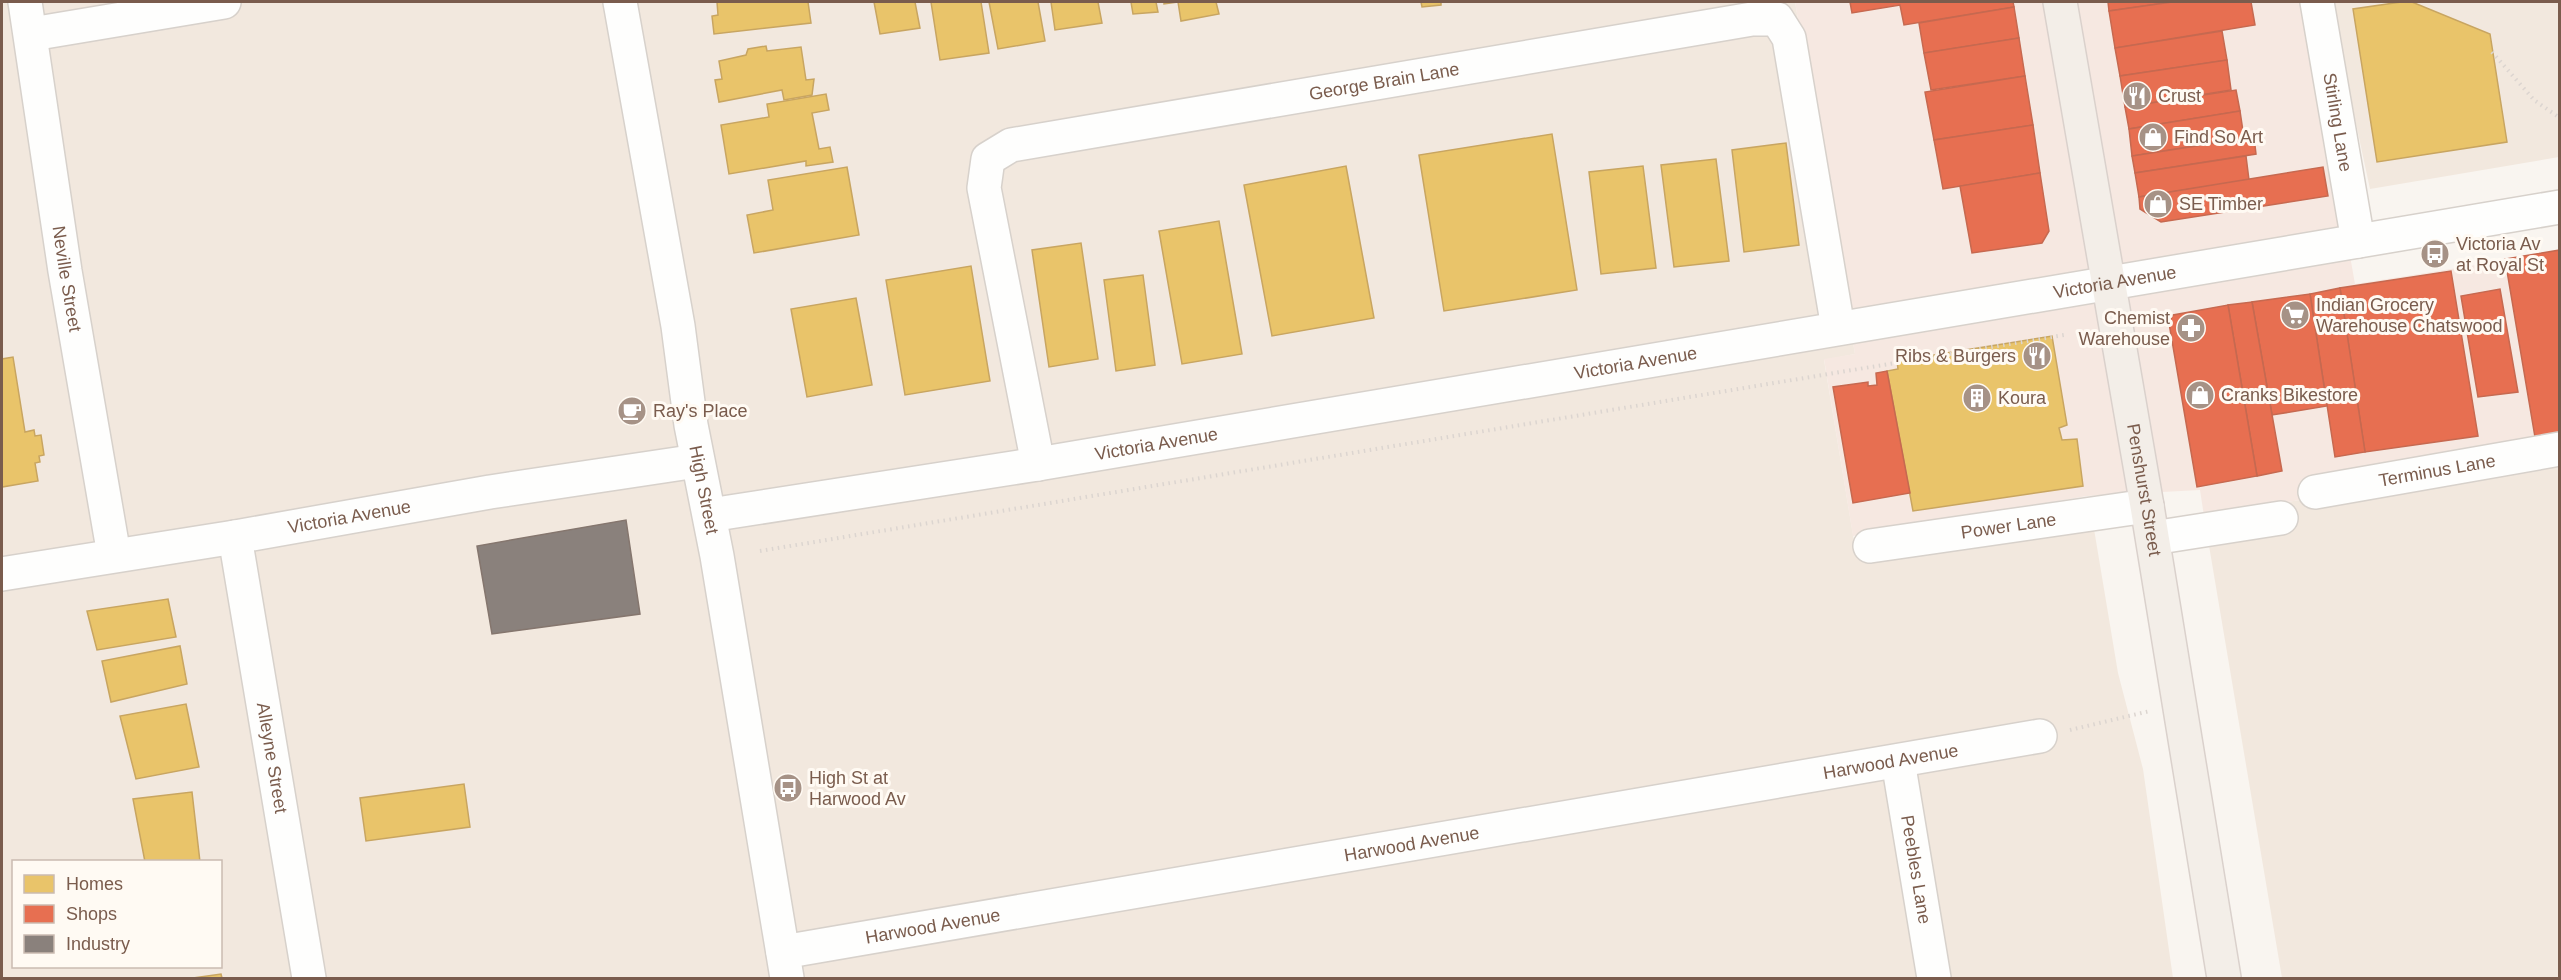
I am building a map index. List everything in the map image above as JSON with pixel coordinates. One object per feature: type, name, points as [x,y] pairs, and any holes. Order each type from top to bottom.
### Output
[{"type":"main road","name":"Penshurst Street","points":[[2060,2],[2110,283],[2224,978]]},
{"type":"street","name":"Neville Street","points":[[25,2],[32,34],[65,271],[114,555]]},
{"type":"street","points":[[32,34],[224,2]]},
{"type":"street","name":"High Street","points":[[620,2],[678,326],[697,461],[710,515],[785,965]]},
{"type":"street","name":"Stirling Lane","points":[[2317,2],[2358,241]]},
{"type":"street","name":"George Brain Lane","points":[[1038,464],[984,188],[988,159],[1011,145],[1752,19],[1778,19],[1789,38],[1838,328]]},
{"type":"street","name":"Victoria Avenue","points":[[710,515],[1038,464],[2559,207]]},
{"type":"street","name":"Terminus Lane","points":[[2315,492],[2559,450]]},
{"type":"street","name":"Victoria Avenue","points":[[2,574],[235,537],[490,492],[697,461]]},
{"type":"street","name":"Power Lane","points":[[1870,546],[2147,506]]},
{"type":"street","points":[[2152,538],[2281,518]]},
{"type":"street","name":"Alleyne Street","points":[[235,537],[309,978]]},
{"type":"street","name":"Harwood Avenue","points":[[785,965],[2040,736]]},
{"type":"street","name":"Peebles Lane","points":[[1898,761],[1934,978]]},
{"type":"path","points":[[2492,52],[2534,100],[2559,118]]},
{"type":"path","points":[[760,551],[2064,335]]},
{"type":"path","points":[[2040,736],[2179,705]]},
{"type":"shaded area","points":[[2,2],[1795,2],[1855,354],[1824,360],[1857,559],[2093,523],[2118,673],[2143,769],[2173,978],[2,978]]},
{"type":"shaded area","points":[[1795,2],[2305,2],[2355,284],[2559,252],[2559,457],[2204,516],[2200,490],[2087,496],[1853,536],[1824,359],[1855,354]]},
{"type":"shaded area","points":[[2330,2],[2559,2],[2559,157],[2370,189]]},
{"type":"shaded area","points":[[2559,457],[2559,978],[2282,978],[2204,516]]},
{"type":"building: Homes","points":[[717,2],[808,2],[811,23],[714,34],[712,16],[718,15]]},
{"type":"building: Homes","points":[[874,2],[915,2],[920,28],[880,34]]},
{"type":"building: Homes","points":[[931,2],[981,2],[989,53],[940,60]]},
{"type":"building: Homes","points":[[989,2],[1038,2],[1045,41],[998,49]]},
{"type":"building: Homes","points":[[1051,2],[1098,2],[1102,23],[1055,30]]},
{"type":"building: Homes","points":[[1131,2],[1156,2],[1158,12],[1133,14]]},
{"type":"building: Homes","points":[[1178,2],[1216,2],[1219,14],[1181,21]]},
{"type":"building: Homes","points":[[1421,2],[1441,2],[1441,5],[1422,7]]},
{"type":"building: Homes","points":[[2412,2],[2490,34],[2507,142],[2377,162],[2353,9]]},
{"type":"building: Homes","points":[[766,46],[767,51],[801,47],[806,80],[814,79],[812,95],[784,100],[782,90],[719,102],[715,80],[722,79],[719,61],[746,55],[748,49]]},
{"type":"building: Homes","points":[[826,94],[829,110],[812,113],[819,149],[830,147],[833,162],[806,166],[806,161],[729,174],[721,125],[769,117],[767,104]]},
{"type":"building: Homes","points":[[1552,134],[1577,290],[1444,311],[1419,155]]},
{"type":"building: Homes","points":[[1786,143],[1799,245],[1744,252],[1732,150]]},
{"type":"building: Homes","points":[[1716,159],[1729,261],[1674,267],[1661,165]]},
{"type":"building: Homes","points":[[1346,166],[1374,318],[1272,336],[1244,185]]},
{"type":"building: Homes","points":[[1643,166],[1656,268],[1601,274],[1589,172]]},
{"type":"building: Homes","points":[[847,167],[859,235],[754,253],[747,215],[773,210],[768,180]]},
{"type":"building: Homes","points":[[1219,221],[1242,354],[1182,364],[1159,231]]},
{"type":"building: Homes","points":[[1081,243],[1098,359],[1049,367],[1032,250]]},
{"type":"building: Homes","points":[[971,266],[990,381],[905,395],[886,280]]},
{"type":"building: Homes","points":[[1143,275],[1155,365],[1116,371],[1104,280]]},
{"type":"building: Homes","points":[[856,298],[872,385],[807,397],[791,309]]},
{"type":"building: Homes","name":"Koura","points":[[2052,336],[2067,425],[2059,428],[2062,440],[2077,439],[2083,486],[1913,511],[1887,371],[1898,369],[1897,361]]},
{"type":"building: Homes","points":[[13,357],[25,432],[34,430],[35,436],[41,435],[44,455],[39,456],[40,462],[35,463],[38,481],[2,487],[2,359]]},
{"type":"building: Homes","points":[[168,599],[176,637],[97,650],[87,611]]},
{"type":"building: Homes","points":[[180,646],[187,684],[111,702],[102,661]]},
{"type":"building: Homes","points":[[186,704],[199,767],[136,779],[120,716]]},
{"type":"building: Homes","points":[[464,784],[470,827],[366,841],[360,798]]},
{"type":"building: Homes","points":[[192,792],[200,860],[145,860],[133,799]]},
{"type":"building: Homes","points":[[221,974],[222,978],[193,978]]},
{"type":"building: Shops","points":[[1850,2],[2013,2],[2014,7],[1904,25],[1900,5],[1852,13]]},
{"type":"building: Shops","points":[[2108,2],[2172,2],[2109,11]]},
{"type":"building: Shops","points":[[2172,2],[2251,2],[2255,25],[2115,48],[2109,11]]},
{"type":"building: Shops","points":[[2014,7],[2019,38],[1924,53],[1919,23]]},
{"type":"building: Shops","points":[[2222,31],[2227,60],[2120,76],[2115,48]]},
{"type":"building: Shops","points":[[2019,38],[2025,76],[1931,90],[1924,53]]},
{"type":"building: Shops","points":[[2227,60],[2231,90],[2125,107],[2120,76]]},
{"type":"building: Shops","points":[[2025,76],[2033,125],[1934,140],[1925,92]]},
{"type":"building: Shops","points":[[2236,90],[2240,111],[2129,129],[2125,107]]},
{"type":"building: Shops","points":[[2240,111],[2244,138],[2132,156],[2129,129]]},
{"type":"building: Shops","points":[[2033,125],[2040,173],[1943,189],[1934,140]]},
{"type":"building: Shops","points":[[2254,137],[2256,154],[2135,173],[2132,156]]},
{"type":"building: Shops","points":[[2246,156],[2249,180],[2139,197],[2135,173]]},
{"type":"building: Shops","points":[[2323,167],[2328,196],[2161,222],[2140,209],[2139,197]]},
{"type":"building: Shops","points":[[2040,173],[2049,231],[2042,243],[1972,253],[1960,186]]},
{"type":"building: Shops","points":[[2560,250],[2560,440],[2536,443],[2505,259]]},
{"type":"building: Shops","points":[[2451,271],[2478,436],[2365,452],[2340,288]]},
{"type":"building: Shops","points":[[2340,288],[2365,452],[2335,457],[2310,294]]},
{"type":"building: Shops","points":[[2500,289],[2518,392],[2478,397],[2461,296]]},
{"type":"building: Shops","points":[[2310,294],[2327,406],[2272,415],[2252,302]]},
{"type":"building: Shops","points":[[2252,302],[2282,471],[2257,476],[2228,305]]},
{"type":"building: Shops","points":[[2228,305],[2257,476],[2197,487],[2169,323],[2173,315]]},
{"type":"building: Shops","points":[[1887,371],[1910,493],[1853,503],[1833,387],[1868,382],[1868,386],[1877,385],[1876,373]]},
{"type":"building: Industry","points":[[626,520],[640,614],[492,634],[477,546]]},
{"type":"place","name":"Crust","points":[[2137,96]]},
{"type":"place","name":"Find So Art","points":[[2153,137]]},
{"type":"place","name":"SE Timber","points":[[2158,204]]},
{"type":"place","name":"Victoria Av at Royal St","points":[[2435,254]]},
{"type":"place","name":"Indian Grocery Warehouse Chatswood","points":[[2295,315]]},
{"type":"place","name":"Chemist Warehouse","points":[[2191,328]]},
{"type":"place","name":"Ribs & Burgers","points":[[2037,356]]},
{"type":"place","name":"Cranks Bikestore","points":[[2200,395]]},
{"type":"place","name":"Koura","points":[[1977,398]]},
{"type":"place","name":"Ray's Place","points":[[632,411]]},
{"type":"place","name":"High St at Harwood Av","points":[[788,788]]}]
